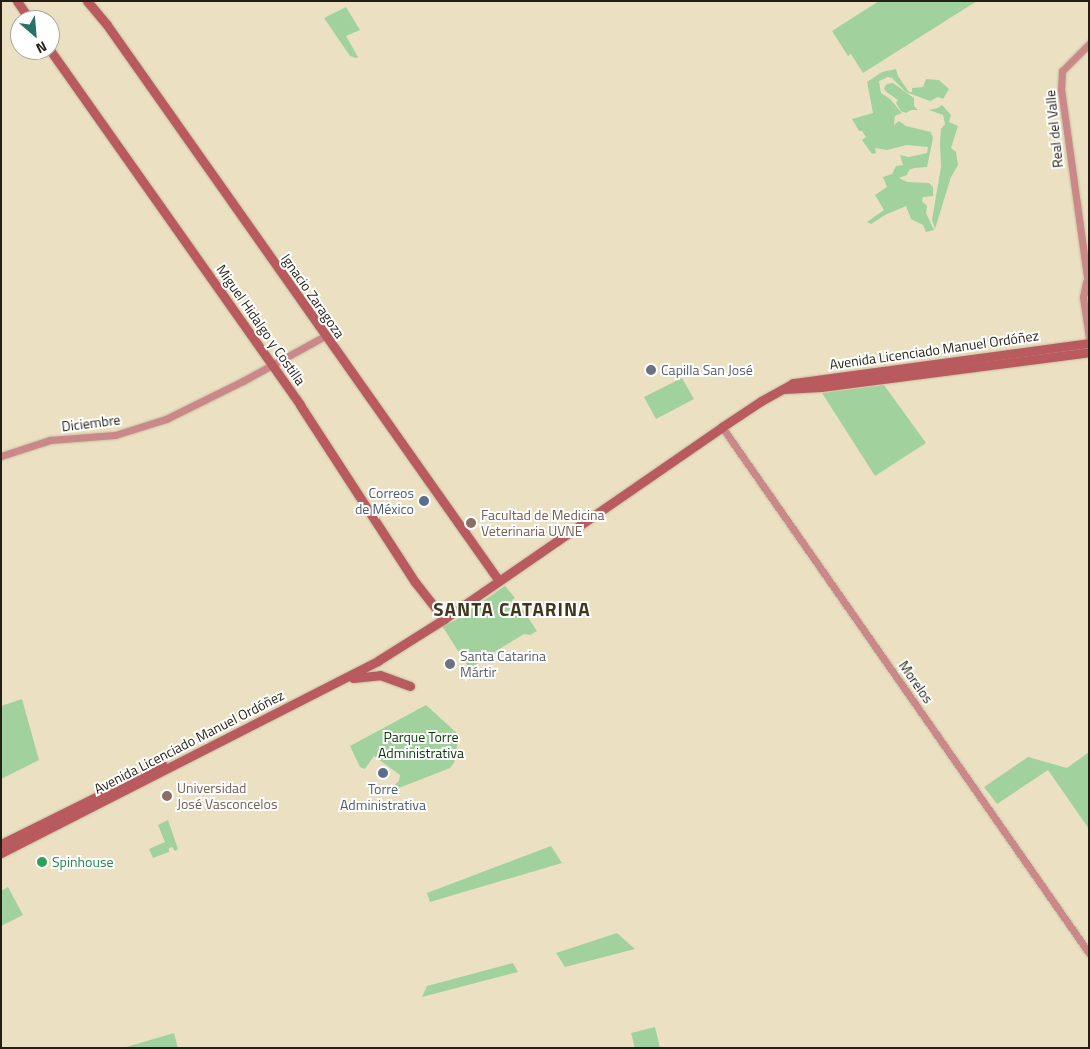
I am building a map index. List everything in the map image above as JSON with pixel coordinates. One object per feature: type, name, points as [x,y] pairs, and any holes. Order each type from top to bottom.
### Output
[{"type":"main road","name":"Ignacio Zaragoza","points":[[87,1],[107,25],[498,581]]},
{"type":"main road","name":"Miguel Hidalgo y Costilla","points":[[57,60],[272,365],[415,582],[444,619]]},
{"type":"main road","name":"Avenida Licenciado Manuel Ordóñez","points":[[1,844],[34,832],[379,660],[444,619],[761,400],[798,382],[1089,343]]},
{"type":"main road","name":"Avenida Licenciado Manuel Ordóñez","points":[[784,389],[821,387],[1089,352]]},
{"type":"main road","name":"Avenida Licenciado Manuel Ordóñez","points":[[1,852],[83,804],[334,677],[388,654]]},
{"type":"main road","points":[[329,686],[373,674],[387,676],[410,686]]},
{"type":"main road","points":[[69,803],[83,804]]},
{"type":"street","name":"Real del Valle","points":[[1089,44],[1062,71],[1061,89],[1086,282],[1089,292]]},
{"type":"street","name":"Real del Valle","points":[[1086,282],[1083,290],[1089,337]]},
{"type":"street","name":"Diciembre","points":[[1,456],[50,440],[115,435],[182,412],[325,336]]},
{"type":"street","name":"Morelos","points":[[722,427],[1089,952]]},
{"type":"green space","points":[[879,1],[977,1],[863,73],[851,54],[848,56],[832,31]]},
{"type":"green space","points":[[346,7],[360,30],[346,36],[358,57],[356,58],[350,56],[324,18]]},
{"type":"green space","points":[[896,69],[898,76],[909,92],[912,92],[912,88],[923,87],[926,79],[939,80],[949,89],[943,99],[938,97],[930,101],[906,92],[892,78],[888,77],[879,81],[881,93],[890,99],[902,113],[895,116],[894,125],[899,121],[906,126],[931,132],[933,138],[927,167],[914,168],[909,170],[907,175],[899,178],[907,182],[929,183],[933,187],[933,196],[923,197],[922,201],[927,206],[926,213],[934,230],[926,232],[923,225],[911,219],[906,206],[885,215],[871,224],[867,222],[884,210],[875,195],[887,187],[883,177],[892,174],[896,166],[903,165],[900,155],[909,157],[927,153],[928,147],[907,145],[887,150],[875,148],[876,153],[872,154],[862,140],[866,137],[862,131],[859,131],[852,119],[873,113],[867,82],[882,72]]},
{"type":"green space","points":[[893,83],[914,98],[914,106],[918,110],[911,110],[906,113],[901,111],[896,103],[898,100],[885,91],[884,88],[887,84]]},
{"type":"green space","points":[[942,105],[951,115],[949,122],[958,126],[951,148],[956,152],[958,165],[951,177],[935,229],[932,220],[941,167],[941,129],[945,124],[943,115],[929,110]]},
{"type":"green space","points":[[682,378],[694,399],[656,419],[644,397]]},
{"type":"green space","points":[[884,385],[926,443],[875,476],[822,393]]},
{"type":"green space","points":[[505,586],[515,598],[512,600],[520,612],[523,610],[537,631],[530,635],[524,634],[480,661],[471,671],[442,626],[456,620]]},
{"type":"green space","points":[[22,699],[39,760],[1,779],[1,706]]},
{"type":"green space","name":"Parque Torre Administrativa","points":[[426,705],[459,735],[454,763],[450,768],[386,793],[399,781],[400,775],[374,756],[365,769],[360,767],[350,746]]},
{"type":"green space","points":[[1089,752],[1089,829],[1048,770],[997,804],[984,787],[1028,757],[1067,768]]},
{"type":"green space","points":[[168,820],[178,849],[175,851],[172,847],[169,848],[169,852],[153,858],[149,849],[165,842],[158,825]]},
{"type":"green space","points":[[551,846],[562,863],[430,902],[427,893]]},
{"type":"green space","points":[[8,887],[23,915],[1,926],[1,891]]},
{"type":"green space","points":[[617,933],[635,949],[565,967],[556,953]]},
{"type":"green space","points":[[513,963],[518,972],[422,997],[427,986]]},
{"type":"green space","points":[[655,1027],[660,1048],[635,1048],[631,1033]]},
{"type":"green space","points":[[174,1033],[178,1048],[123,1048]]},
{"type":"place","name":"Capilla San José","points":[[651,370]]},
{"type":"place","name":"Correos de México","points":[[424,501]]},
{"type":"place","name":"Facultad de Medicina Veterinaria UVNE","points":[[471,523]]},
{"type":"place","name":"Santa Catarina Mártir","points":[[450,664]]},
{"type":"place","name":"Torre Administrativa","points":[[383,773]]},
{"type":"place","name":"Universidad José Vasconcelos","points":[[167,796]]},
{"type":"place","name":"Spinhouse","points":[[42,862]]},
{"type":"district","name":"SANTA CATARINA","points":[[512,609]]}]
